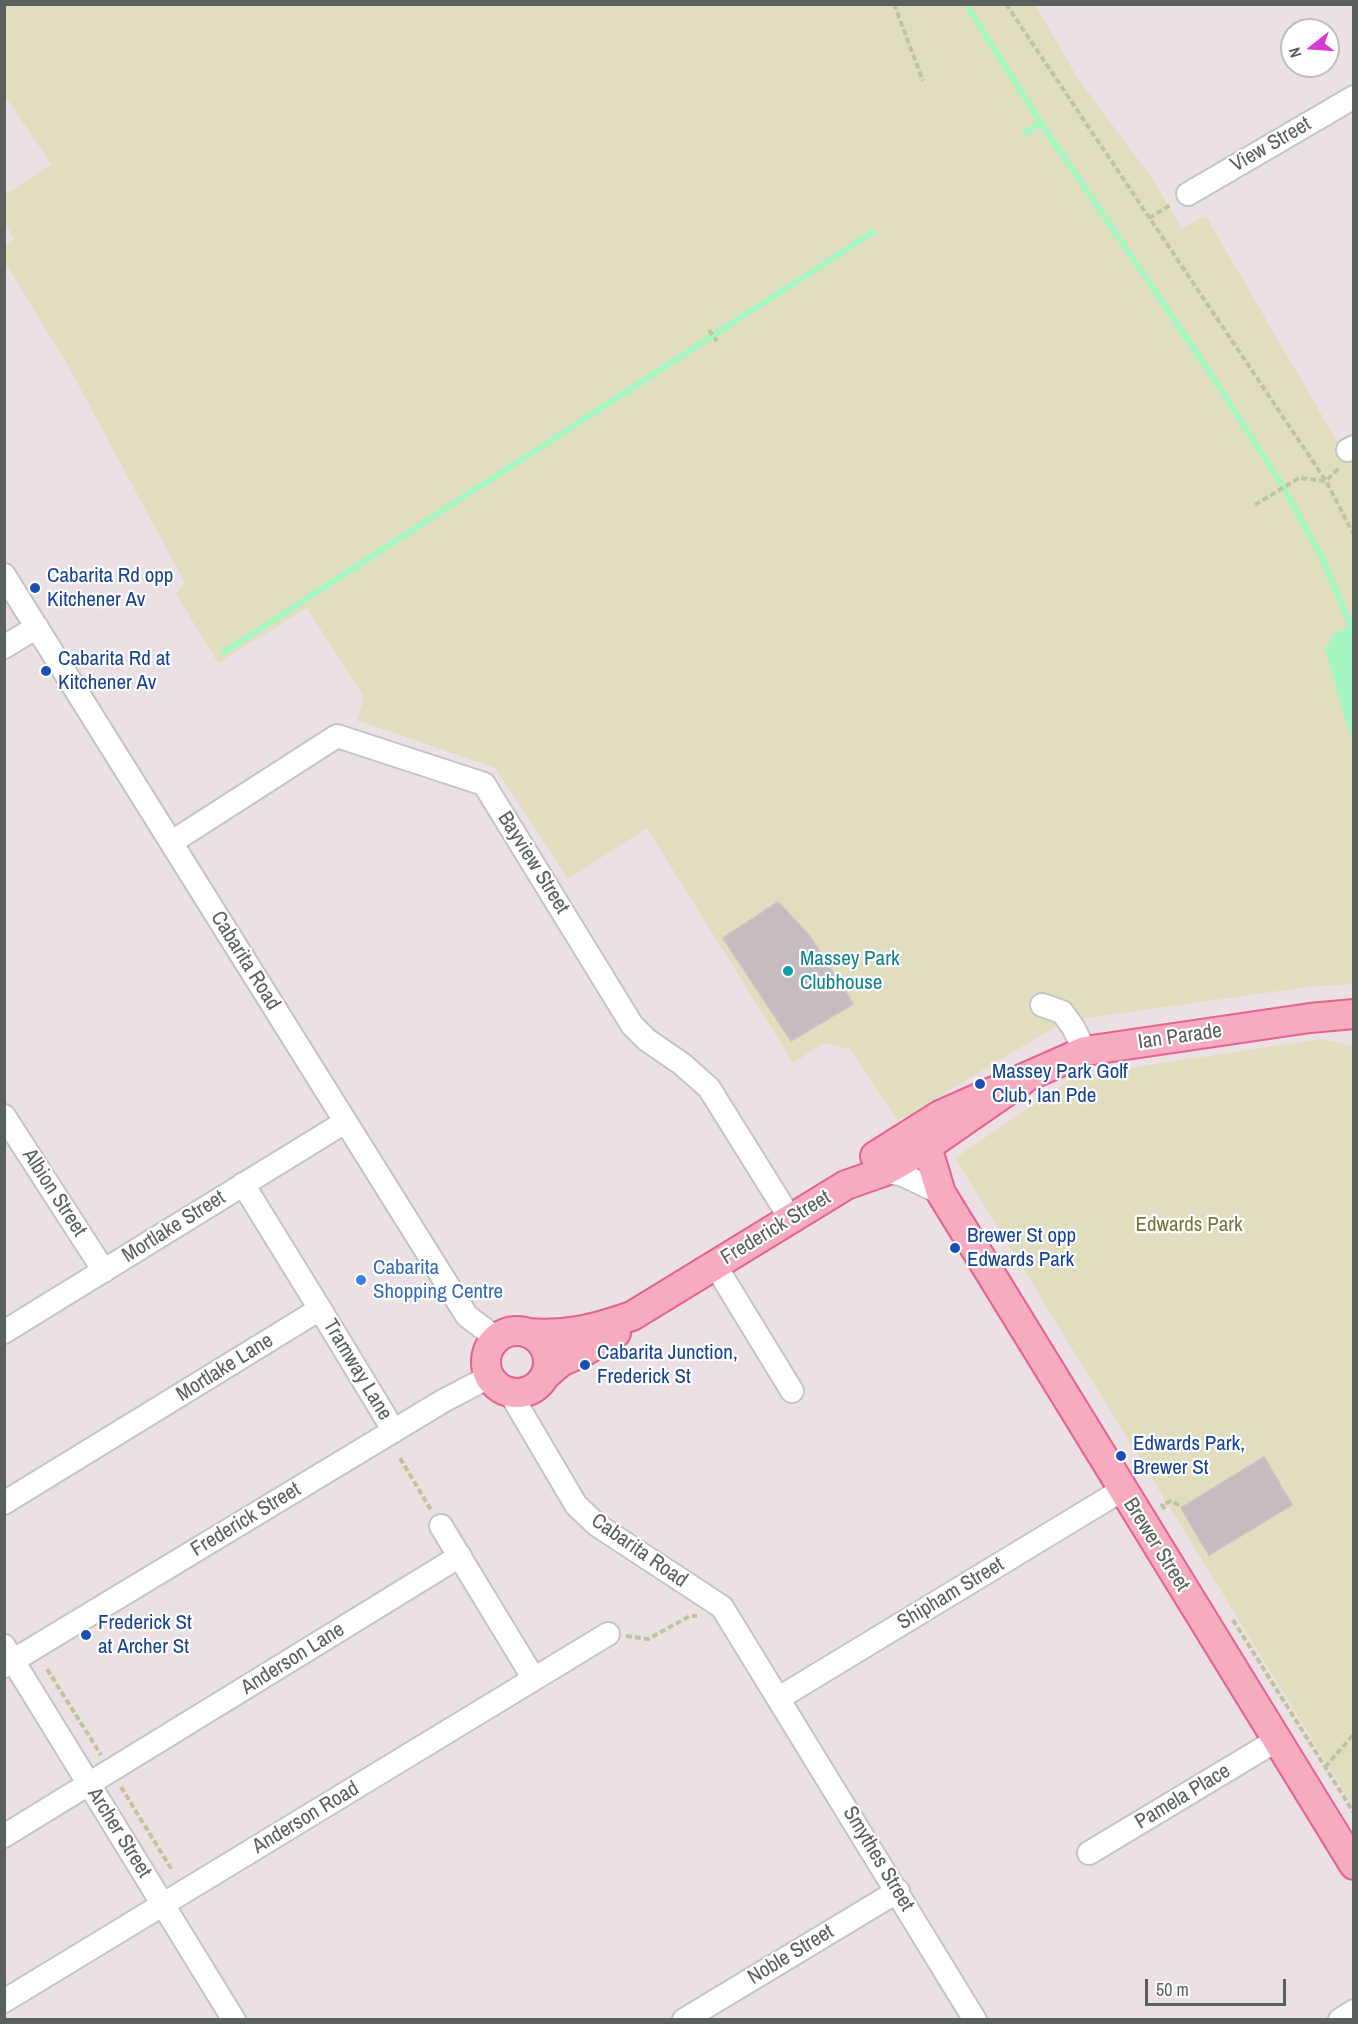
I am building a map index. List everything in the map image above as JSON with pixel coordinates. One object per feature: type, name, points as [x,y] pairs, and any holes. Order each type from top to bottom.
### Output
[{"type":"main road","name":"Ian Parade","points":[[846,1185],[875,1156],[905,1154],[1023,1080],[1085,1050],[1310,1018],[1350,1016]]},
{"type":"main road","name":"Brewer Street","points":[[905,1154],[929,1153],[941,1193],[1277,1740],[1350,1851]]},
{"type":"main road","name":"Frederick Street","points":[[528,1333],[552,1335],[575,1333],[597,1329],[632,1316],[846,1185]]},
{"type":"main road","name":"Frederick Street","points":[[546,1375],[561,1362],[614,1335],[632,1316]]},
{"type":"main road","points":[[511,1331],[528,1333],[537,1338],[548,1355],[546,1375],[542,1382],[529,1391],[500,1385],[485,1364],[488,1350],[496,1338],[511,1331]]},
{"type":"street","name":"View Street","points":[[1188,194],[1353,97]]},
{"type":"street","name":"Cabarita Road","points":[[4,576],[467,1316],[496,1338]]},
{"type":"street","points":[[4,647],[37,627]]},
{"type":"street","name":"Bayview Street","points":[[172,842],[337,736],[484,784],[632,1025],[647,1040],[682,1064],[709,1088],[790,1218]]},
{"type":"street","points":[[1042,1005],[1062,1012],[1085,1050]]},
{"type":"street","name":"Albion Street","points":[[4,1116],[104,1270]]},
{"type":"street","name":"Mortlake Street","points":[[4,1332],[345,1122]]},
{"type":"street","points":[[243,1184],[320,1309]]},
{"type":"street","points":[[715,1265],[792,1391]]},
{"type":"street","name":"Tramway Lane","points":[[320,1309],[394,1431]]},
{"type":"street","name":"Mortlake Lane","points":[[4,1503],[320,1309]]},
{"type":"street","name":"Cabarita Road","points":[[500,1385],[576,1505],[597,1525],[722,1607],[779,1698]]},
{"type":"street","name":"Frederick Street","points":[[8,1658],[461,1391],[500,1385]]},
{"type":"street","name":"Shipham Street","points":[[779,1698],[1122,1490]]},
{"type":"street","points":[[441,1526],[534,1679]]},
{"type":"street","name":"Anderson Lane","points":[[4,1836],[460,1556]]},
{"type":"street","name":"Anderson Road","points":[[4,2001],[608,1634]]},
{"type":"street","name":"Archer Street","points":[[8,1658],[90,1785],[234,2019]]},
{"type":"street","name":"Smythes Street","points":[[779,1698],[975,2019]]},
{"type":"street","name":"Pamela Place","points":[[1089,1853],[1277,1740]]},
{"type":"street","name":"Noble Street","points":[[684,2019],[898,1891]]},
{"type":"street","points":[[1340,2019],[1353,2011]]},
{"type":"path","points":[[894,4],[923,81]]},
{"type":"path","points":[[1006,4],[1326,480],[1353,535]]},
{"type":"path","points":[[1149,218],[1188,194]]},
{"type":"path","points":[[709,330],[717,341]]},
{"type":"path","points":[[1255,505],[1299,478],[1326,480],[1341,466],[1351,448]]},
{"type":"path","points":[[400,1458],[441,1526]]},
{"type":"path","points":[[1169,1515],[1162,1505],[1172,1500],[1183,1507]]},
{"type":"path","points":[[608,1634],[648,1639],[690,1616],[707,1616]]},
{"type":"path","points":[[1231,1616],[1353,1813]]},
{"type":"path","points":[[1325,1767],[1353,1734]]},
{"type":"green space","points":[[5,5],[1035,5],[1079,80],[1154,181],[1182,228],[1206,216],[1353,469],[1353,984],[1308,987],[1065,1021],[898,1121],[850,1049],[824,1043],[793,1063],[647,828],[568,879],[495,768],[357,720],[364,697],[307,608],[218,663],[176,594],[185,583],[66,362],[5,263],[5,245],[14,239],[5,223],[5,195],[51,164],[5,96]]},
{"type":"green space","name":"Edwards Park","points":[[1321,1039],[1353,1046],[1353,1806],[955,1158],[1076,1076]]},
{"type":"shaded area","points":[[1354,626],[1354,733],[1349,733],[1325,649],[1336,632]]},
{"type":"building","name":"Massey Park Clubhouse","points":[[778,902],[809,935],[853,1004],[791,1041],[723,938]]},
{"type":"building","points":[[1264,1457],[1292,1505],[1209,1555],[1181,1508]]},
{"type":"waterway","points":[[966,4],[1041,123],[1211,374],[1285,490],[1322,558],[1354,633]]},
{"type":"waterway","points":[[1025,133],[1041,123]]},
{"type":"waterway","points":[[224,652],[873,232]]},
{"type":"place","name":"Cabarita Rd opp Kitchener Av","points":[[35,588]]},
{"type":"place","name":"Cabarita Rd at Kitchener Av","points":[[46,671]]},
{"type":"place","name":"Massey Park Clubhouse","points":[[788,971]]},
{"type":"place","name":"Massey Park Golf Club, Ian Pde","points":[[980,1084]]},
{"type":"place","name":"Brewer St opp Edwards Park","points":[[955,1248]]},
{"type":"place","name":"Cabarita Shopping Centre","points":[[361,1280]]},
{"type":"place","name":"Cabarita Junction, Frederick St","points":[[585,1365]]},
{"type":"place","name":"Edwards Park, Brewer St","points":[[1121,1456]]},
{"type":"place","name":"Frederick St at Archer St","points":[[86,1635]]}]
